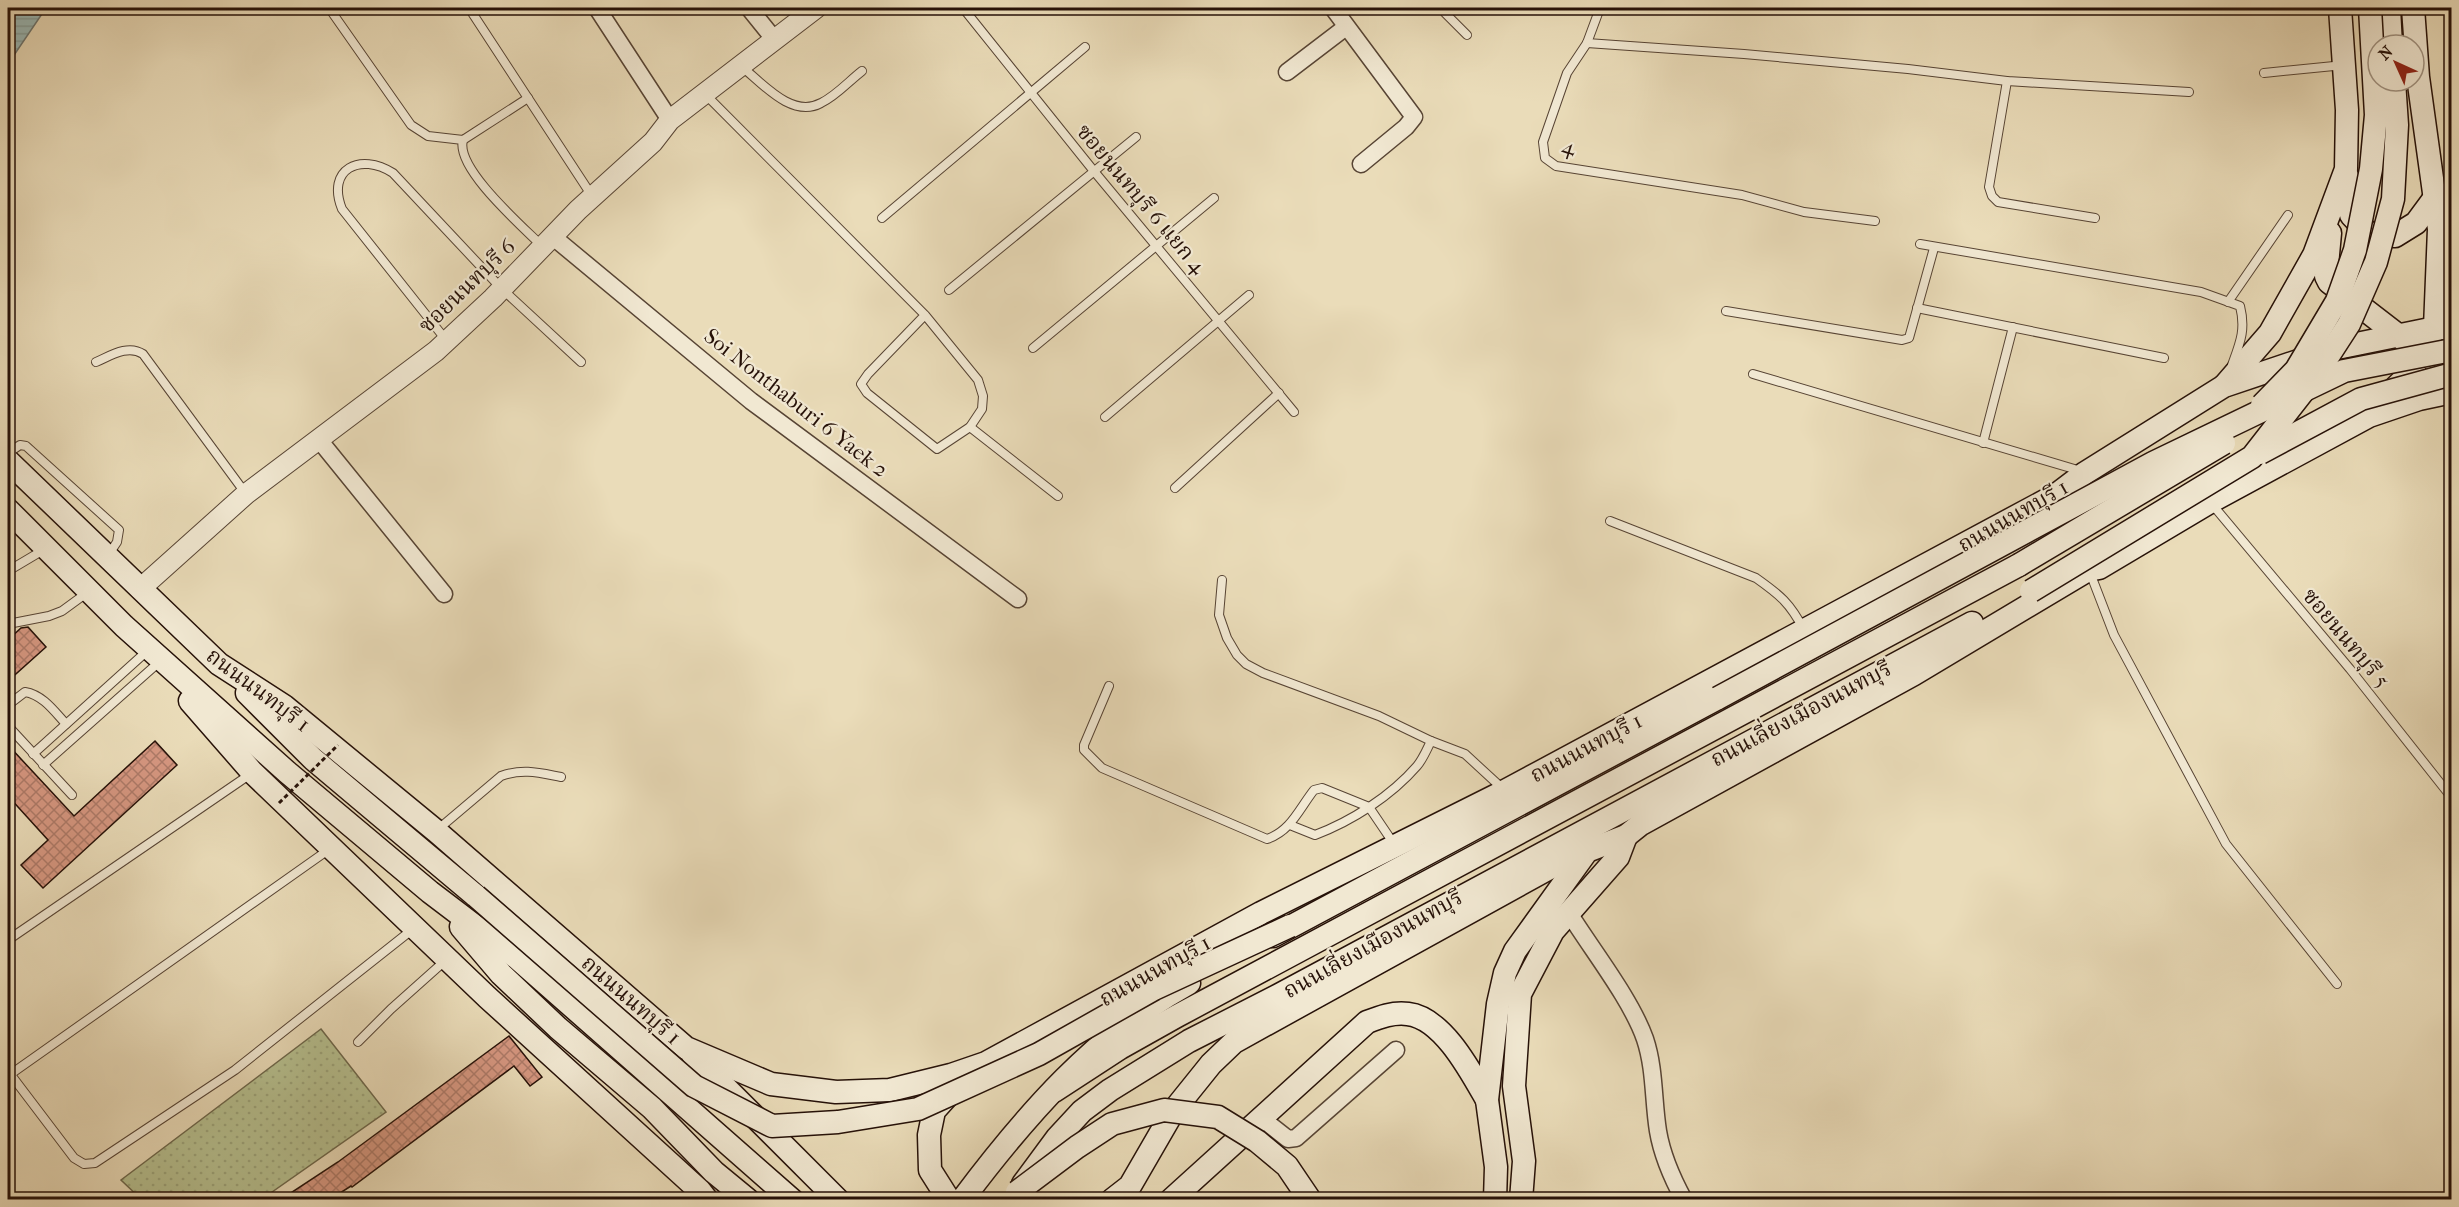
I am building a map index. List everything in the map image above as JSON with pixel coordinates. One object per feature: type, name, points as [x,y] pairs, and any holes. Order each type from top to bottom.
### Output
[{"type":"main road","points":[[2340,8],[2348,110],[2346,169],[2351,215],[2369,234],[2395,236],[2416,223],[2433,200]]},
{"type":"main road","name":"ถนนเลี่ยงเมืองนนทบุรี","points":[[1054,1091],[1120,1048],[1177,1016],[2019,565],[2226,442],[2296,370],[2337,300],[2355,250],[2371,169],[2376,115],[2370,8]]},
{"type":"main road","points":[[2389,8],[2390,33]]},
{"type":"main road","points":[[2369,416],[2410,373],[2421,353],[2443,329],[2445,237],[2433,200],[2418,77],[2413,8]]},
{"type":"main road","name":"ถนนเลี่ยงเมืองนนทบุรี","points":[[1015,1196],[1057,1138],[1082,1111],[1110,1090],[1189,1041],[1279,995],[1452,900],[2031,591],[2252,457],[2316,375],[2349,324],[2376,262],[2393,199],[2397,125],[2395,93]]},
{"type":"main road","points":[[2224,386],[2270,333],[2314,255],[2346,169]]},
{"type":"main road","points":[[2333,205],[2326,276],[2336,288],[2421,353],[2451,372]]},
{"type":"main road","name":"ถนนนนทบุรี 1","points":[[8,461],[219,664],[284,705],[436,831],[686,1048],[771,1084],[836,1092],[890,1090],[951,1075],[986,1063],[1261,913],[1394,844],[1505,791],[2056,495],[2085,473],[2224,386],[2337,348],[2398,335],[2443,329]]},
{"type":"main road","points":[[962,1200],[1009,1138],[1054,1091],[1110,1034],[1155,1003],[1290,926],[2153,463],[2344,372],[2451,350]]},
{"type":"main road","points":[[2252,457],[2361,399],[2451,372]]},
{"type":"main road","points":[[1112,1200],[1130,1186],[1174,1110],[1211,1064],[1234,1042],[1573,855],[1626,836],[1641,824],[1914,674],[2210,502],[2369,416],[2419,399],[2451,392]]},
{"type":"main road","points":[[2056,495],[2097,500],[2114,514],[2117,543],[2094,569]]},
{"type":"main road","name":"ถนนนนทบุรี 1","points":[[8,511],[124,626],[287,772],[430,892],[517,958],[792,1200]]},
{"type":"main road","points":[[124,626],[252,772],[700,1195]]},
{"type":"main road","points":[[219,664],[313,759],[476,896],[694,1086],[772,1126],[838,1122],[918,1110],[1039,1054],[1154,989],[1290,926]]},
{"type":"main road","points":[[1521,1200],[1524,1161],[1514,1086],[1520,994],[1553,931],[1618,857],[1626,836]]},
{"type":"main road","points":[[1495,1200],[1496,1167],[1487,1100],[1498,1004],[1505,973],[1515,951],[1587,851]]},
{"type":"main road","points":[[430,892],[501,974],[558,1028],[652,1108],[714,1172],[748,1200]]},
{"type":"main road","points":[[1171,1200],[1367,1022],[1388,1015],[1407,1014],[1424,1018],[1448,1039],[1487,1100]]},
{"type":"main road","points":[[686,1048],[838,1200]]},
{"type":"main road","points":[[949,1200],[930,1170],[929,1135],[934,1111],[955,1088],[986,1063]]},
{"type":"main road","points":[[1015,1196],[1077,1147],[1112,1124],[1164,1110],[1218,1117],[1257,1141],[1287,1166],[1311,1200]]},
{"type":"street","points":[[597,8],[670,120]]},
{"type":"street","points":[[749,8],[774,39]]},
{"type":"street","name":"ซอยนนทบุรี 6","points":[[140,589],[246,494],[320,441],[436,351],[592,197],[653,142],[670,120],[816,8]]},
{"type":"street","points":[[1333,8],[1414,117],[1406,127],[1361,164]]},
{"type":"street","points":[[1287,72],[1346,27]]},
{"type":"street","name":"Soi Nonthaburi 6 Yaek 2","points":[[547,241],[751,400],[1018,599]]},
{"type":"street","points":[[320,441],[444,594]]},
{"type":"street","points":[[1569,913],[1634,1014],[1645,1041],[1654,1086],[1658,1131],[1666,1161],[1684,1200]]},
{"type":"street","points":[[1260,1117],[1288,1140],[1296,1138],[1396,1050]]},
{"type":"lane","points":[[329,8],[411,125],[428,136],[463,140],[528,98]]},
{"type":"lane","points":[[470,8],[592,197]]},
{"type":"lane","name":"ซอยนนทบุรี 6 แยก 4","points":[[963,8],[1093,170],[1294,412]]},
{"type":"lane","points":[[1443,8],[1445,13],[1467,35]]},
{"type":"lane","name":"4","points":[[1600,8],[1587,43],[1567,73],[1543,142],[1545,158],[1556,166],[1742,195],[1804,212],[1875,221]]},
{"type":"lane","points":[[1587,43],[1744,54],[1908,69],[2007,81],[2189,92]]},
{"type":"lane","points":[[882,218],[1085,47]]},
{"type":"lane","points":[[2264,73],[2344,65]]},
{"type":"lane","points":[[740,66],[790,104],[803,108],[821,104],[862,71]]},
{"type":"lane","points":[[2007,81],[1989,187],[1992,196],[1998,202],[2095,218]]},
{"type":"lane","points":[[705,94],[925,315],[978,380],[983,396],[982,409],[970,427],[937,449],[867,393],[862,386],[868,374],[925,315]]},
{"type":"lane","points":[[949,290],[1136,137]]},
{"type":"lane","points":[[463,140],[461,148],[482,184],[547,241]]},
{"type":"lane","points":[[446,340],[342,209],[337,195],[338,182],[349,168],[372,162],[393,173],[501,288],[581,362]]},
{"type":"lane","points":[[1033,348],[1214,198]]},
{"type":"lane","points":[[2228,302],[2288,214]]},
{"type":"lane","points":[[1920,244],[2201,292],[2240,306],[2244,322],[2241,340],[2224,386]]},
{"type":"lane","points":[[1726,311],[1902,340],[1909,338],[1934,248]]},
{"type":"lane","points":[[1105,417],[1249,296]]},
{"type":"lane","points":[[1917,308],[2164,358]]},
{"type":"lane","points":[[1983,442],[2013,327]]},
{"type":"lane","points":[[96,362],[124,351],[138,351],[143,354],[246,494]]},
{"type":"lane","points":[[1753,374],[2085,473]]},
{"type":"lane","points":[[1175,488],[1279,393]]},
{"type":"lane","points":[[970,427],[1058,496]]},
{"type":"lane","points":[[8,453],[20,445],[26,446],[119,530],[117,542],[107,557]]},
{"type":"lane","name":"ซอยนนทบุรี 5","points":[[2210,502],[2350,669],[2451,798]]},
{"type":"lane","points":[[1610,521],[1756,578],[1777,593],[1793,609],[1804,631]]},
{"type":"lane","points":[[8,572],[45,548]]},
{"type":"lane","points":[[2094,569],[2114,635],[2226,844],[2337,984]]},
{"type":"lane","points":[[1222,580],[1219,615],[1231,645],[1246,664],[1379,716],[1431,741],[1465,754],[1505,791]]},
{"type":"lane","points":[[8,624],[49,616],[62,611],[88,591]]},
{"type":"lane","points":[[33,754],[66,724],[152,658]]},
{"type":"lane","points":[[44,765],[152,658]]},
{"type":"lane","points":[[1109,686],[1084,745],[1084,750],[1101,768],[1268,839],[1278,836],[1290,825],[1314,790],[1322,788],[1369,807],[1394,844]]},
{"type":"lane","points":[[8,705],[25,692],[34,693],[66,724]]},
{"type":"lane","points":[[8,726],[72,795]]},
{"type":"lane","points":[[1290,825],[1315,835],[1369,807],[1418,764],[1431,741]]},
{"type":"lane","points":[[436,831],[501,776],[528,770],[561,777]]},
{"type":"lane","points":[[8,940],[252,772]]},
{"type":"lane","points":[[333,847],[8,1074],[74,1158],[84,1164],[95,1163],[236,1070],[415,928]]},
{"type":"lane","points":[[358,1042],[448,958]]},
{"type":"path","points":[[279,803],[338,745]]},
{"type":"green space","points":[[321,1029],[386,1112],[262,1199],[141,1199],[121,1180]]},
{"type":"water","points":[[8,8],[46,8],[8,64]]},
{"type":"building","points":[[28,627],[46,647],[8,681],[8,640],[21,628]]},
{"type":"building","points":[[155,741],[177,765],[43,888],[21,865],[48,840],[8,796],[8,745],[74,816]]},
{"type":"building","points":[[509,1036],[542,1077],[530,1086],[514,1066],[352,1187],[329,1200],[280,1200],[338,1162]]}]
